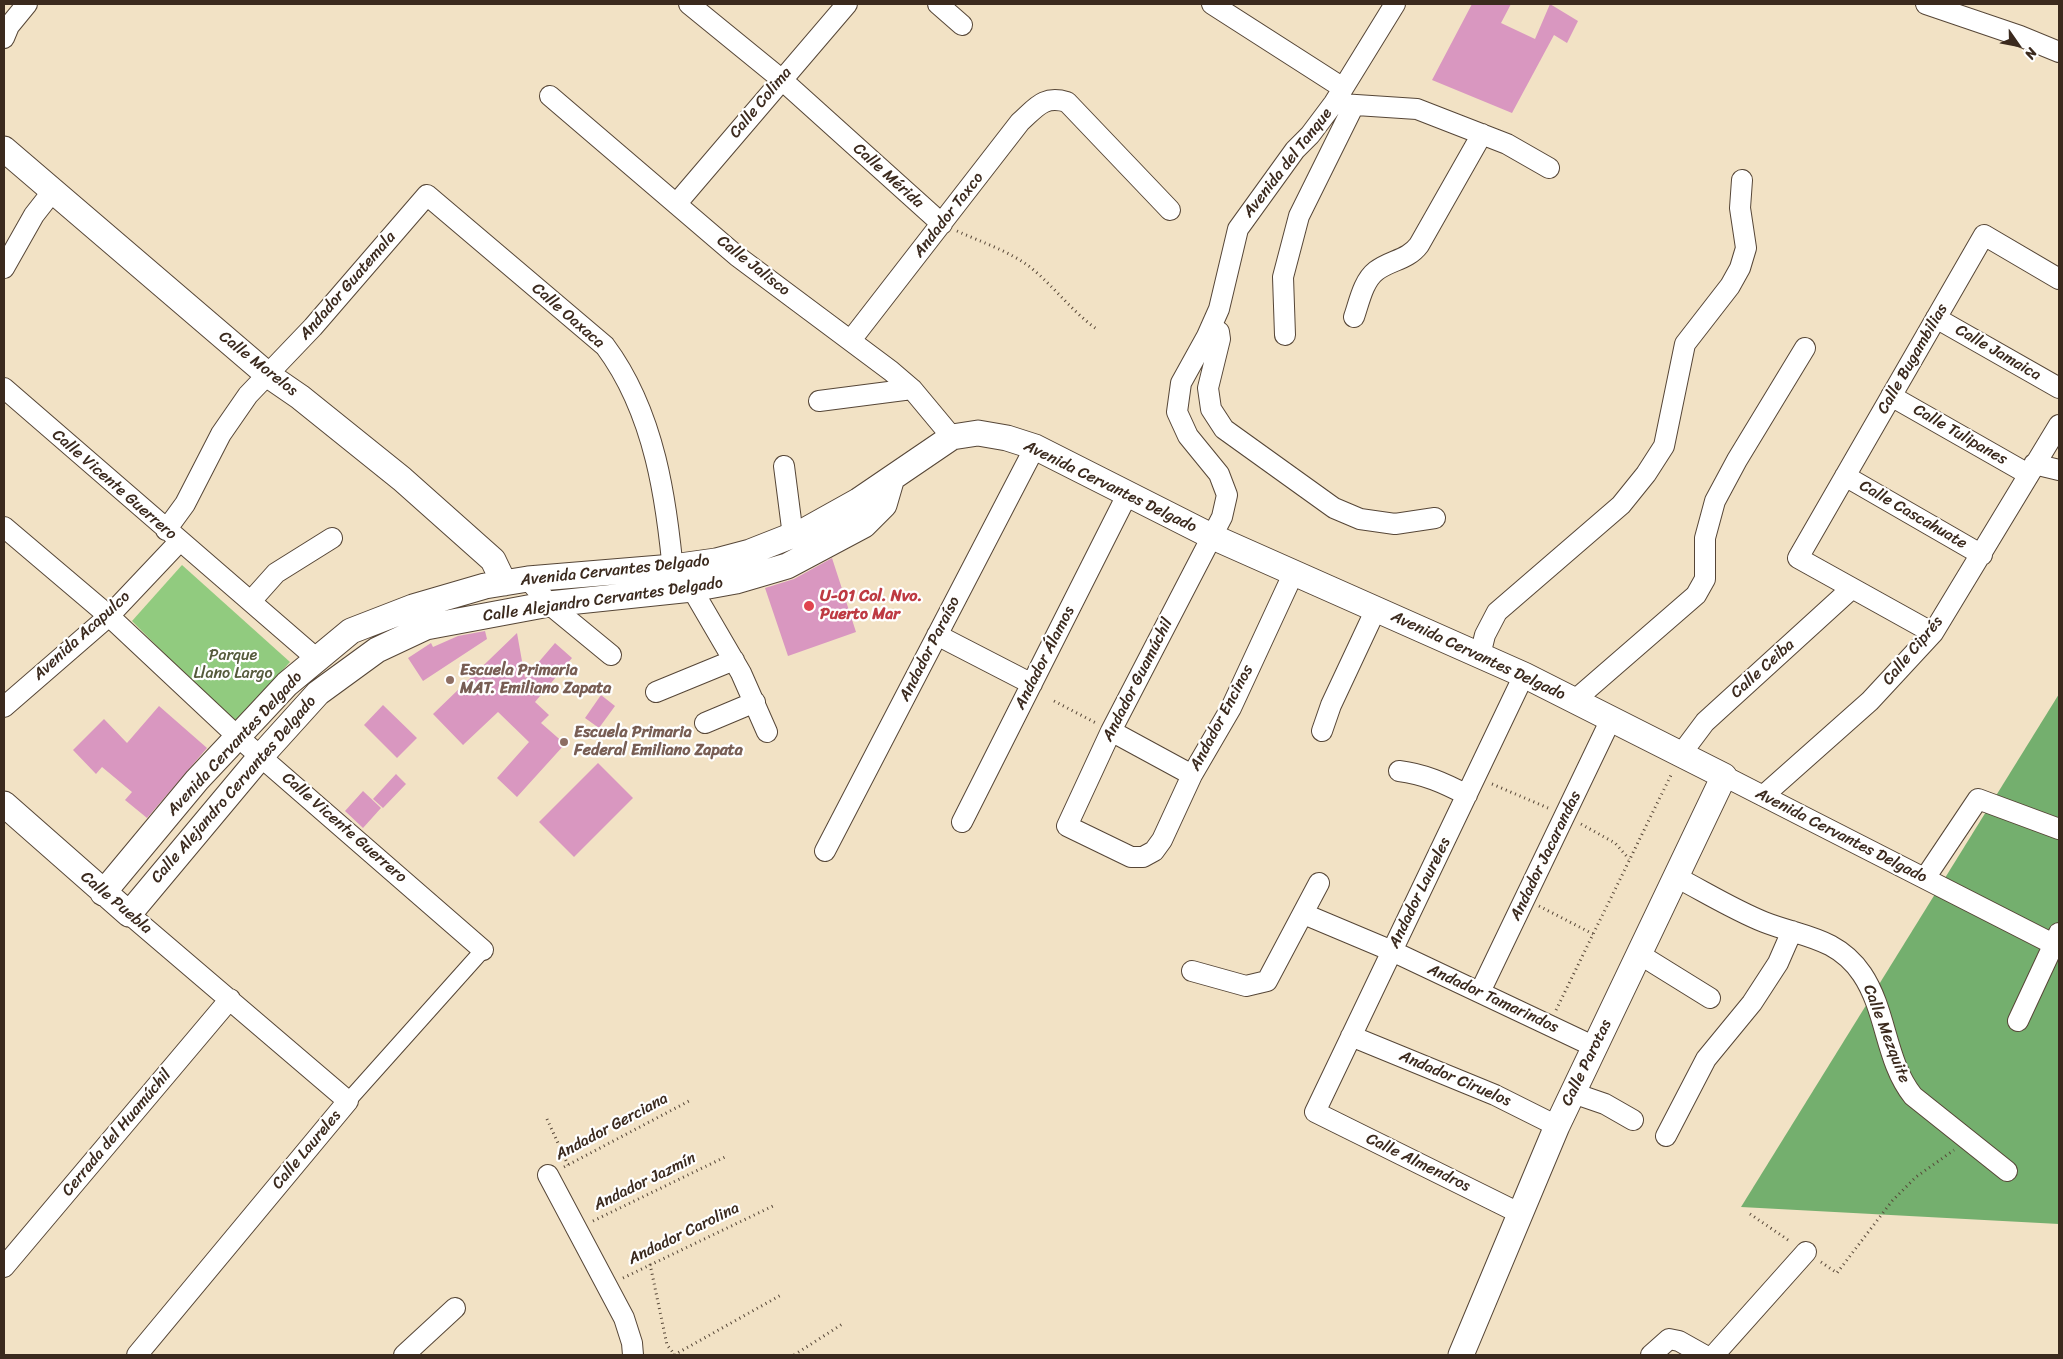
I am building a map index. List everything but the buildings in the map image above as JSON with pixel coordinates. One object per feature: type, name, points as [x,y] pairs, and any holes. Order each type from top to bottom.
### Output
[{"type":"street","points":[[4,38],[9,26],[27,4]]},
{"type":"street","name":"Calle Mérida","points":[[689,4],[780,79],[942,224]]},
{"type":"street","name":"Calle Colima","points":[[677,203],[780,79],[847,4]]},
{"type":"street","points":[[938,4],[962,25]]},
{"type":"street","points":[[1212,4],[1343,99]]},
{"type":"street","points":[[1285,335],[1283,277],[1298,216],[1343,99],[1395,4]]},
{"type":"street","points":[[1926,4],[2020,36],[2059,52]]},
{"type":"street","name":"Calle Jalisco","points":[[550,96],[737,256],[851,340],[912,389],[952,437]]},
{"type":"street","name":"Andador Taxco","points":[[851,340],[1020,122],[1041,103],[1054,98],[1067,102],[1170,210]]},
{"type":"street","name":"Avenida del Tanque","points":[[1213,537],[1222,517],[1227,495],[1219,474],[1188,436],[1177,412],[1181,383],[1212,327],[1219,309],[1238,229],[1295,150],[1343,99],[1417,109],[1507,144],[1549,168]]},
{"type":"street","points":[[1354,317],[1365,287],[1375,272],[1413,253],[1482,134]]},
{"type":"street","name":"Calle Morelos","points":[[4,149],[268,375],[307,403],[437,510],[493,560],[504,583]]},
{"type":"street","points":[[1480,655],[1485,634],[1497,612],[1622,505],[1646,474],[1664,446],[1685,344],[1730,286],[1740,268],[1746,248],[1740,208],[1742,180]]},
{"type":"street","points":[[4,268],[34,215],[52,192]]},
{"type":"street","name":"Andador Guatemala","points":[[268,375],[313,327],[427,195]]},
{"type":"street","name":"Calle Oaxaca","points":[[427,195],[605,346],[621,368],[633,391],[645,424],[666,499],[673,567],[684,590],[734,660],[767,732]]},
{"type":"street","name":"Calle Bugambilias","points":[[1851,589],[1798,558],[1984,235],[2059,280]]},
{"type":"street","name":"Calle Jamaica","points":[[1936,318],[2059,388]]},
{"type":"street","points":[[1212,327],[1219,332],[1220,339],[1208,388],[1211,409],[1224,429],[1334,508],[1360,519],[1395,524],[1435,518]]},
{"type":"street","points":[[1575,700],[1696,595],[1705,579],[1706,538],[1715,501],[1737,460],[1805,348]]},
{"type":"street","name":"Avenida Acapulco","points":[[4,707],[110,616],[172,536],[185,504],[221,434],[248,395],[268,375]]},
{"type":"street","name":"Calle Vicente Guerrero","points":[[4,388],[172,536],[251,601],[316,660]]},
{"type":"street","points":[[819,401],[912,389]]},
{"type":"street","name":"Calle Tulipanes","points":[[1891,396],[2031,470],[2059,470]]},
{"type":"street","name":"Calle Ciprés","points":[[1763,796],[1870,701],[1933,633],[2059,425]]},
{"type":"street","name":"Avenida Cervantes Delgado","points":[[891,481],[952,437],[978,433],[1007,438],[1034,447],[1213,537],[1524,675],[1925,878],[2058,941]]},
{"type":"street","name":"Andador Paraíso","points":[[825,851],[1034,447]]},
{"type":"street","points":[[784,466],[805,539]]},
{"type":"street","name":"Calle Cascahuate","points":[[1845,476],[1982,554]]},
{"type":"street","name":"Calle Alejandro Cervantes Delgado","points":[[129,914],[261,756],[318,693],[376,650],[426,627],[549,604],[684,590],[736,581],[787,566],[805,539],[864,525],[884,505],[891,481]]},
{"type":"street","name":"Andador Álamos","points":[[962,822],[1127,495]]},
{"type":"street","name":"Calle Vicente Guerrero","points":[[4,527],[110,616],[238,737],[483,950]]},
{"type":"street","name":"Andador Guamúchil","points":[[1143,857],[1131,856],[1068,826],[1111,731],[1213,537]]},
{"type":"street","points":[[251,601],[276,573],[332,538]]},
{"type":"street","name":"Avenida Cervantes Delgado","points":[[103,893],[197,780],[287,684],[351,631],[413,607],[485,586],[528,579],[673,567],[716,561],[805,539]]},
{"type":"street","name":"Andador Encinos","points":[[1143,857],[1154,851],[1162,840],[1192,775],[1231,708],[1294,572]]},
{"type":"street","points":[[528,579],[549,604],[611,655]]},
{"type":"street","points":[[1851,589],[1933,633]]},
{"type":"street","name":"Calle Ceiba","points":[[1681,754],[1704,722],[1851,589]]},
{"type":"street","points":[[1322,732],[1331,705],[1376,609]]},
{"type":"street","points":[[937,635],[1032,684]]},
{"type":"street","points":[[656,692],[734,660]]},
{"type":"street","name":"Andador Laureles","points":[[1315,1112],[1524,675]]},
{"type":"street","points":[[705,723],[754,702]]},
{"type":"street","name":"Andador Jacarandas","points":[[1480,992],[1611,719]]},
{"type":"street","points":[[1111,731],[1192,775]]},
{"type":"street","points":[[1399,771],[1437,780],[1467,794]]},
{"type":"street","name":"Calle Parotas","points":[[1461,1355],[1557,1126],[1724,776]]},
{"type":"street","points":[[1925,878],[1978,799],[2059,829]]},
{"type":"street","name":"Calle Puebla","points":[[4,804],[103,893],[348,1101]]},
{"type":"street","name":"Calle Mezquite","points":[[1676,877],[1763,922],[1820,939],[1843,952],[1862,974],[1873,995],[1901,1081],[1913,1096],[2007,1171]]},
{"type":"street","points":[[1192,971],[1246,986],[1267,981],[1319,883]]},
{"type":"street","name":"Andador Tamarindos","points":[[1304,914],[1392,951],[1595,1046]]},
{"type":"street","points":[[1666,1136],[1706,1059],[1752,1003],[1778,963],[1792,931]]},
{"type":"street","points":[[2018,1021],[2058,941]]},
{"type":"street","name":"Calle Laureles","points":[[136,1355],[348,1101],[483,950]]},
{"type":"street","points":[[1639,954],[1710,998]]},
{"type":"street","name":"Cerrada del Huamúchil","points":[[4,1267],[230,999]]},
{"type":"street","name":"Andador Ciruelos","points":[[1351,1036],[1479,1088],[1557,1126]]},
{"type":"street","points":[[1573,1093],[1605,1104],[1632,1120]]},
{"type":"street","name":"Calle Almendros","points":[[1315,1112],[1521,1214]]},
{"type":"street","points":[[548,1175],[624,1318],[634,1355]]},
{"type":"street","points":[[1714,1355],[1806,1252]]},
{"type":"street","points":[[404,1355],[455,1308]]},
{"type":"street","points":[[1651,1355],[1670,1339],[1679,1341],[1704,1355]]},
{"type":"path","points":[[942,224],[998,249],[1028,266],[1047,282],[1081,318],[1098,330]]},
{"type":"path","points":[[1054,701],[1111,731]]},
{"type":"path","points":[[1549,1025],[1681,754]]},
{"type":"path","points":[[1526,899],[1593,934]]},
{"type":"path","name":"Andador Gerciana","points":[[548,1175],[689,1101]]},
{"type":"path","points":[[547,1119],[568,1165]]},
{"type":"path","points":[[1837,1273],[1892,1201],[1916,1178],[1968,1140]]},
{"type":"path","name":"Andador Jazmín","points":[[576,1229],[725,1157]]},
{"type":"path","name":"Andador Carolina","points":[[606,1285],[773,1206]]},
{"type":"path","points":[[650,1264],[667,1346],[675,1355],[781,1295]]},
{"type":"path","points":[[794,1355],[844,1323]]},
{"type":"green space","name":"Parque Llano Largo","points":[[182,565],[290,662],[234,724],[132,621]]},
{"type":"green space","points":[[2059,694],[2059,1224],[1741,1207]]},
{"type":"place","name":"U-01 Col. Nvo. Puerto Mar","points":[[809,606]]},
{"type":"place","name":"Escuela Primaria MAT. Emiliano Zapata","points":[[450,680]]},
{"type":"place","name":"Escuela Primaria Federal Emiliano Zapata","points":[[564,742]]}]
